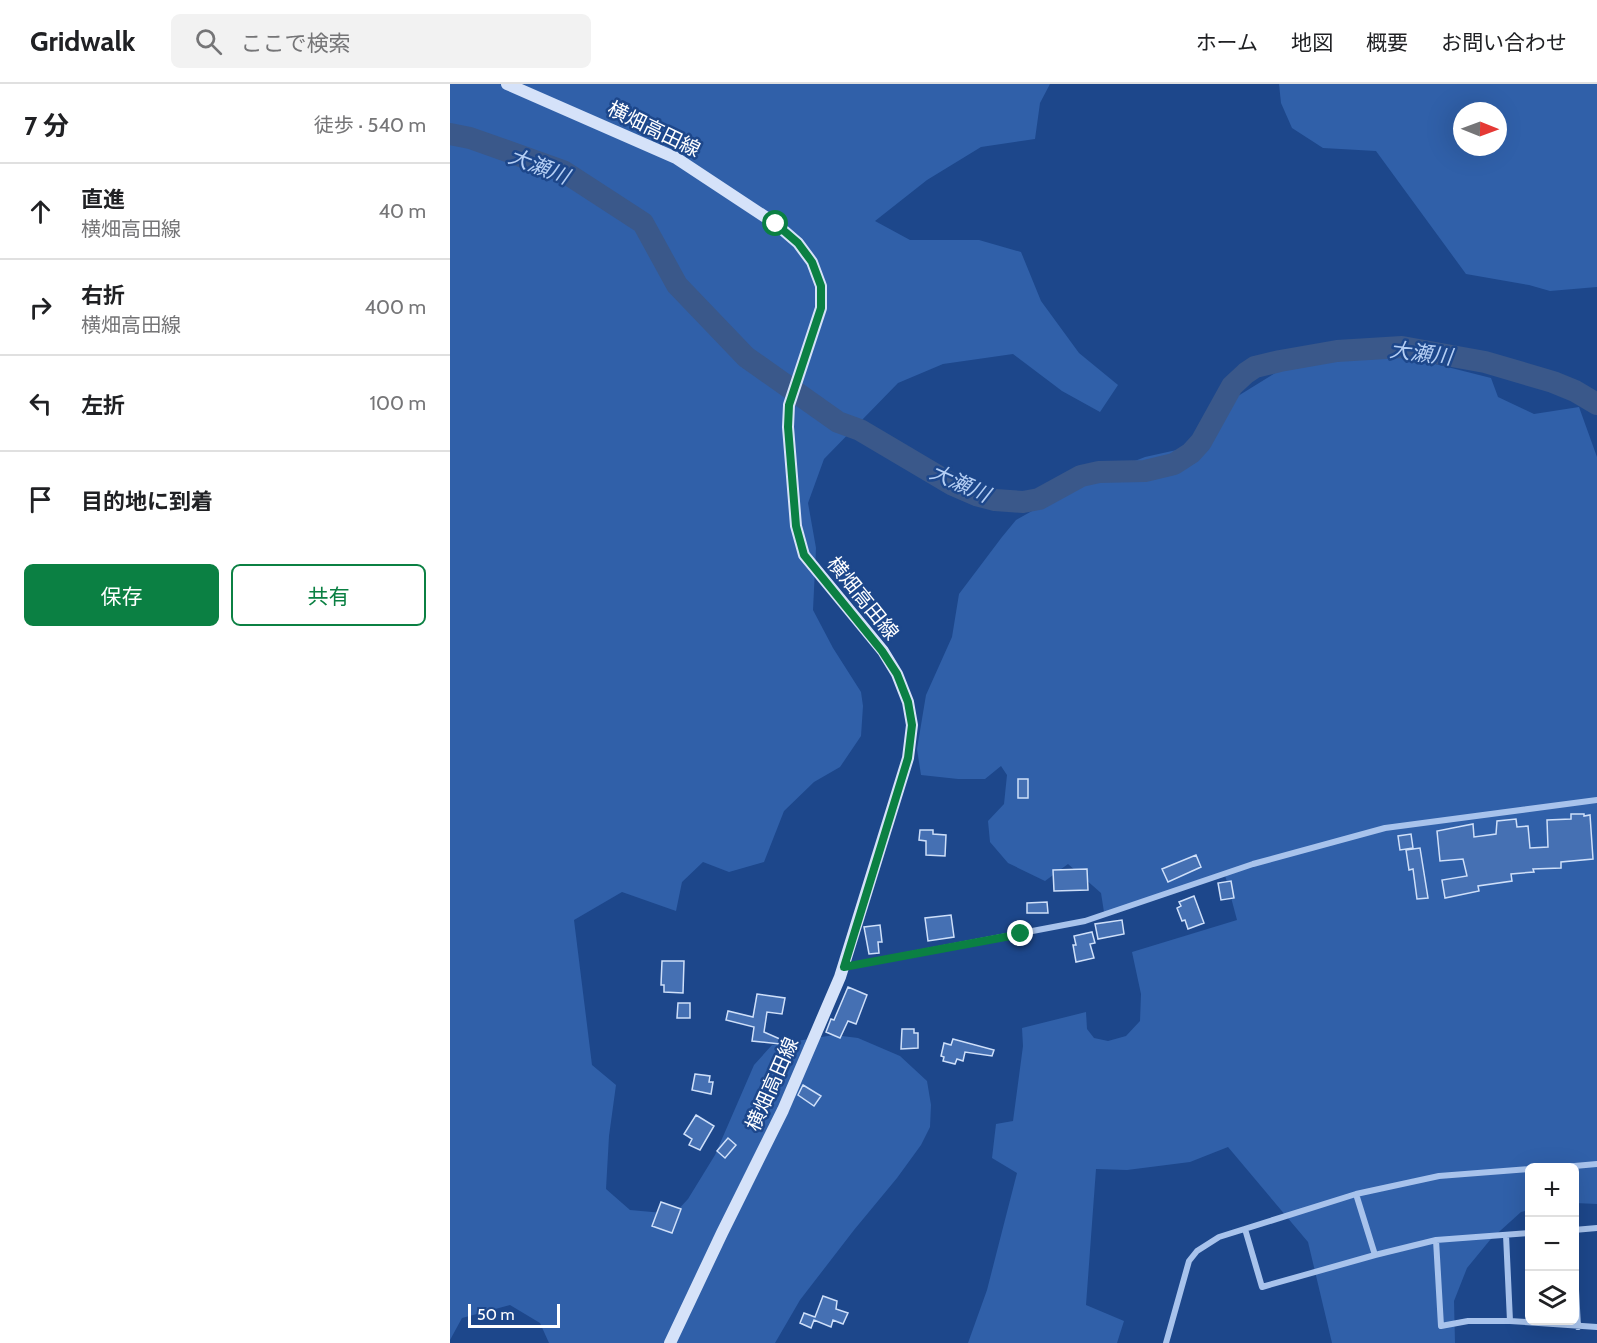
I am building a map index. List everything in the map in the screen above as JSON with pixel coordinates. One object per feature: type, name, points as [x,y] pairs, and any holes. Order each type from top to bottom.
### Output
[{"type":"main road","name":"横畑高田線","points":[[507,84],[676,158],[776,224],[798,243],[812,262],[821,286],[821,308],[789,405],[788,427],[796,526],[804,555],[882,651],[897,674],[908,702],[912,725],[908,758],[844,967],[783,1110],[670,1343]]},
{"type":"street","points":[[844,967],[1085,921],[1253,864],[1385,828],[1597,800]]},
{"type":"street","points":[[1579,1165],[1597,1164]]},
{"type":"street","points":[[1166,1343],[1189,1261],[1197,1251],[1219,1237],[1356,1194],[1439,1176],[1525,1169]]},
{"type":"street","points":[[1356,1194],[1375,1256]]},
{"type":"street","points":[[1579,1230],[1597,1228]]},
{"type":"street","points":[[1245,1229],[1262,1287],[1436,1240],[1525,1233]]},
{"type":"street","points":[[1506,1235],[1510,1322]]},
{"type":"street","points":[[1436,1240],[1441,1326],[1468,1321],[1597,1327]]},
{"type":"street","points":[[1576,1271],[1578,1327]]},
{"type":"shaded area","points":[[450,84],[1050,84],[1040,103],[1035,139],[981,147],[927,180],[875,221],[910,240],[979,240],[1021,252],[1041,301],[1079,353],[1118,385],[1100,412],[1062,391],[1013,354],[943,364],[898,383],[824,459],[808,503],[816,548],[813,610],[833,648],[861,692],[863,706],[861,736],[840,767],[814,782],[784,811],[764,862],[729,872],[703,862],[682,882],[676,911],[622,892],[574,920],[592,1065],[616,1085],[609,1136],[606,1189],[630,1210],[674,1214],[688,1199],[715,1155],[754,1065],[772,1045],[834,1035],[858,1038],[900,1056],[927,1081],[931,1105],[930,1127],[921,1145],[800,1300],[775,1343],[549,1343],[540,1323],[510,1305],[462,1318],[450,1340]]},
{"type":"shaded area","points":[[1279,84],[1597,84],[1597,287],[1550,291],[1466,274],[1376,151],[1323,148],[1292,128],[1281,103]]},
{"type":"shaded area","points":[[1396,354],[1491,378],[1498,397],[1534,414],[1579,407],[1597,457],[1597,1204],[1579,1203],[1579,1163],[1525,1163],[1525,1211],[1490,1240],[1467,1268],[1454,1301],[1455,1343],[1332,1343],[1308,1242],[1228,1147],[1190,1162],[1127,1170],[1096,1169],[1086,1305],[1124,1321],[1117,1343],[968,1343],[987,1290],[1017,1173],[992,1158],[996,1124],[1013,1121],[1023,1046],[1022,1028],[1086,1012],[1087,1029],[1094,1038],[1108,1041],[1126,1036],[1140,1021],[1141,994],[1132,952],[1237,920],[1225,875],[1104,912],[1101,893],[1068,864],[1045,881],[1008,863],[990,842],[988,821],[1004,804],[1007,775],[1001,766],[985,779],[921,775],[917,749],[926,695],[952,637],[959,594],[1016,520],[1089,479],[1145,457],[1208,443],[1238,396],[1280,370]]},
{"type":"building","points":[[1018,779],[1028,779],[1028,798],[1018,798]]},
{"type":"building","points":[[1571,814],[1590,815],[1593,859],[1561,862],[1561,868],[1533,869],[1534,872],[1511,874],[1512,881],[1478,886],[1479,891],[1445,898],[1442,880],[1467,876],[1463,859],[1440,861],[1437,831],[1473,824],[1474,837],[1496,834],[1497,821],[1516,819],[1517,827],[1528,826],[1530,848],[1548,847],[1547,820],[1571,819]]},
{"type":"building","points":[[920,830],[933,830],[933,834],[946,835],[945,856],[926,855],[926,841],[919,840]]},
{"type":"building","points":[[1411,834],[1413,848],[1400,850],[1398,836]]},
{"type":"building","points":[[1420,848],[1428,898],[1417,899],[1413,869],[1409,870],[1406,850]]},
{"type":"building","points":[[1196,855],[1201,867],[1168,882],[1162,869]]},
{"type":"building","points":[[1087,869],[1088,890],[1054,891],[1053,870]]},
{"type":"building","points":[[1231,881],[1234,898],[1221,900],[1218,883]]},
{"type":"building","points":[[1194,896],[1204,923],[1188,929],[1177,908],[1181,906],[1179,902]]},
{"type":"building","points":[[1047,902],[1048,913],[1027,913],[1027,903]]},
{"type":"building","points":[[951,915],[954,937],[928,941],[925,918]]},
{"type":"building","points":[[1122,920],[1124,934],[1098,939],[1095,924]]},
{"type":"building","points":[[880,925],[882,942],[878,942],[879,953],[869,954],[864,927]]},
{"type":"building","points":[[1092,932],[1095,943],[1090,944],[1094,958],[1076,962],[1074,936]]},
{"type":"building","points":[[662,961],[684,961],[683,993],[664,992],[664,985],[661,985]]},
{"type":"building","points":[[848,987],[867,995],[856,1024],[848,1021],[840,1038],[826,1032],[831,1019],[834,1020]]},
{"type":"building","points":[[757,994],[785,998],[782,1014],[767,1012],[764,1032],[789,1045],[752,1041],[754,1027],[726,1020],[728,1011],[753,1017]]},
{"type":"building","points":[[678,1003],[690,1003],[690,1018],[677,1018]]},
{"type":"building","points":[[902,1029],[914,1029],[914,1033],[918,1033],[918,1048],[901,1049]]},
{"type":"building","points":[[953,1039],[994,1050],[992,1056],[965,1052],[963,1061],[957,1059],[955,1064],[943,1061],[944,1057],[941,1056],[944,1043],[951,1045]]},
{"type":"building","points":[[695,1074],[710,1076],[709,1082],[713,1082],[711,1094],[692,1090]]},
{"type":"building","points":[[803,1085],[821,1096],[814,1106],[798,1095]]},
{"type":"building","points":[[696,1115],[714,1126],[700,1150],[689,1145],[692,1139],[684,1134]]},
{"type":"building","points":[[728,1138],[736,1145],[725,1158],[717,1151]]},
{"type":"building","points":[[661,1202],[681,1209],[672,1233],[652,1226]]},
{"type":"building","points":[[823,1296],[837,1301],[836,1309],[848,1313],[843,1324],[833,1320],[831,1327],[814,1320],[811,1328],[800,1323],[804,1313],[815,1317]]},
{"type":"waterway","name":"大瀬川","points":[[450,134],[470,138],[563,171],[643,223],[677,285],[746,357],[838,422],[860,430],[953,485],[995,500],[1023,502],[1039,499],[1081,476],[1099,472],[1145,471],[1174,464],[1191,453],[1201,442],[1232,386],[1246,373],[1255,367],[1337,351],[1402,347],[1485,362],[1553,382],[1597,404]]},
{"type":"route","points":[[776,224],[798,243],[812,262],[821,286],[821,308],[789,405],[788,427],[796,526],[804,555],[882,651],[897,674],[908,702],[912,725],[908,758],[844,967],[1021,934]]}]
